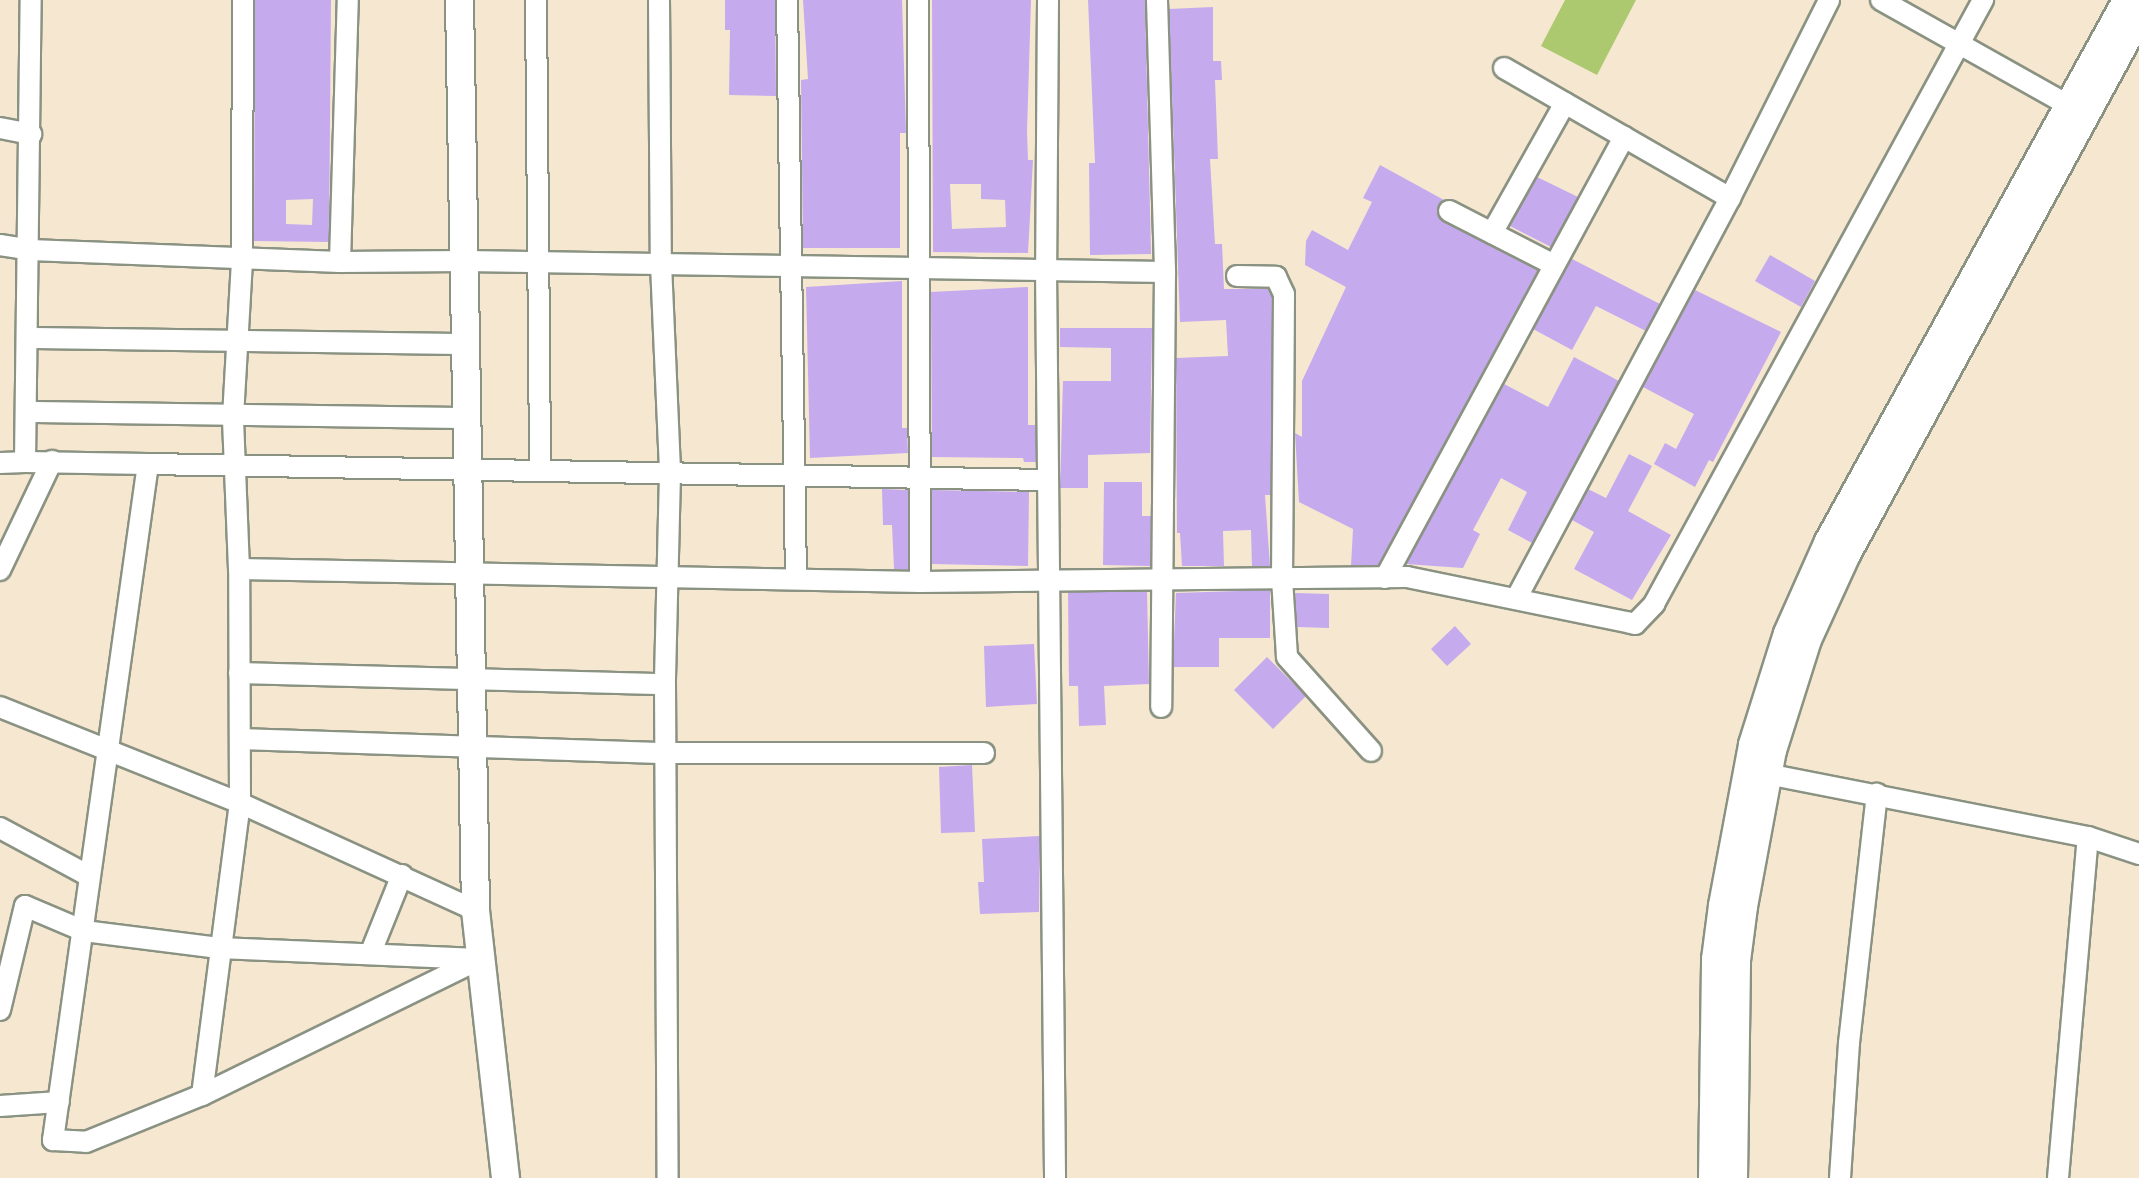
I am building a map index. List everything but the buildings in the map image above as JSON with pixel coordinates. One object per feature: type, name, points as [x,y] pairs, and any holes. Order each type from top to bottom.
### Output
[{"type":"street","points":[[25,462],[30,250],[31,0]]},
{"type":"street","points":[[202,1095],[219,948],[240,803],[239,569],[233,417],[242,259],[243,0]]},
{"type":"street","points":[[340,262],[348,0]]},
{"type":"street","points":[[459,0],[475,910],[505,1178]]},
{"type":"street","points":[[536,0],[540,469]]},
{"type":"street","points":[[659,0],[661,264],[670,474],[665,684],[668,1178]]},
{"type":"street","points":[[787,0],[796,578]]},
{"type":"street","points":[[918,0],[920,582]]},
{"type":"street","points":[[1048,0],[1046,270],[1055,1178]]},
{"type":"street","points":[[1157,0],[1165,272],[1161,707]]},
{"type":"street","points":[[1516,599],[1730,198],[1829,0]]},
{"type":"street","points":[[1881,0],[2068,105]]},
{"type":"street","points":[[239,569],[920,582],[1407,578],[1635,624],[1654,604],[1983,0]]},
{"type":"street","points":[[1712,1178],[1715,959],[1722,905],[1752,744],[1787,633],[1828,541],[2126,0]]},
{"type":"street","points":[[1733,1178],[1736,960],[1767,774],[1807,639],[1846,554],[2139,15]]},
{"type":"street","points":[[1504,68],[1730,198]]},
{"type":"street","points":[[1492,233],[1565,103]]},
{"type":"street","points":[[0,128],[31,134]]},
{"type":"street","points":[[1385,578],[1624,137]]},
{"type":"street","points":[[1449,211],[1554,265]]},
{"type":"street","points":[[0,245],[30,250],[340,262],[465,261],[1165,272]]},
{"type":"street","points":[[1237,276],[1276,277],[1284,294],[1282,579],[1287,657],[1371,752]]},
{"type":"street","points":[[27,338],[237,343],[466,344]]},
{"type":"street","points":[[27,412],[233,417],[468,418]]},
{"type":"street","points":[[0,463],[52,461],[235,468],[540,469],[794,477],[920,475],[1048,480]]},
{"type":"street","points":[[0,570],[52,461]]},
{"type":"street","points":[[148,464],[106,748],[84,931],[53,1140],[86,1142],[202,1095],[480,959]]},
{"type":"street","points":[[239,673],[665,684]]},
{"type":"street","points":[[0,707],[240,803],[475,910]]},
{"type":"street","points":[[240,739],[667,753],[984,753]]},
{"type":"street","points":[[1767,774],[2088,837],[2139,854]]},
{"type":"street","points":[[1840,1178],[1849,1043],[1877,794]]},
{"type":"street","points":[[0,828],[89,876]]},
{"type":"street","points":[[2058,1178],[2088,837]]},
{"type":"street","points":[[371,952],[402,875]]},
{"type":"street","points":[[0,1010],[25,906],[84,931],[219,948],[371,952],[480,959]]},
{"type":"street","points":[[0,1106],[59,1102]]},
{"type":"green space","points":[[1565,0],[1636,0],[1597,75],[1541,46]]}]
